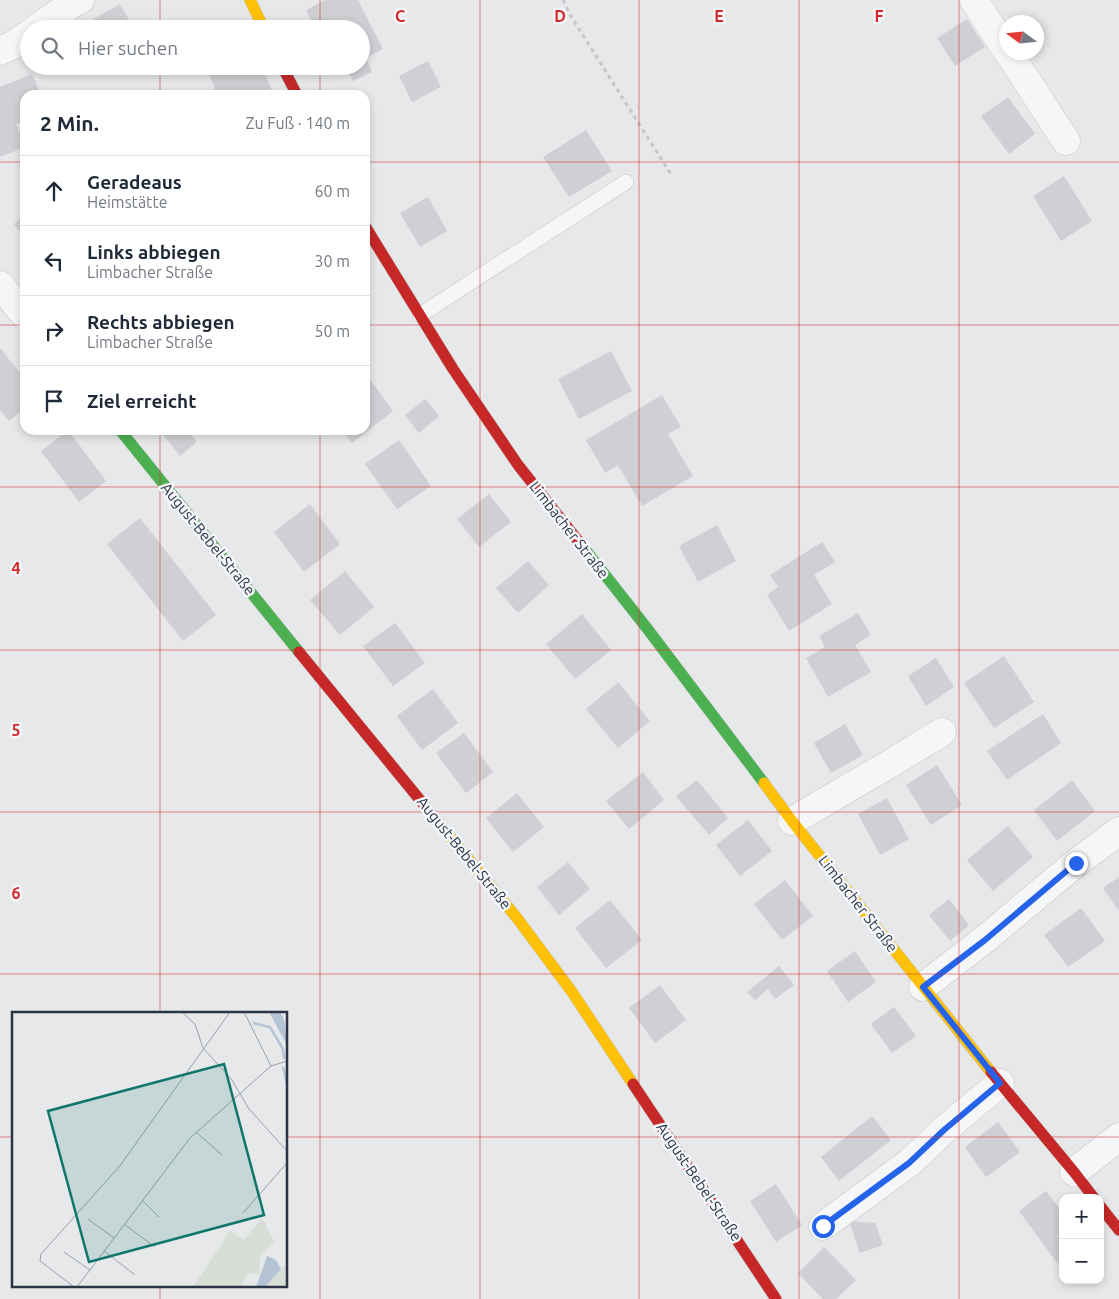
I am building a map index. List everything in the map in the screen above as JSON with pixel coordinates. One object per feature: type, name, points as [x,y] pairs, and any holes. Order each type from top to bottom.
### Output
[{"type":"street","points":[[49,20],[80,0]]},
{"type":"street","points":[[250,0],[260,20]]},
{"type":"street","points":[[974,0],[999,39]]},
{"type":"street","points":[[0,51],[20,40]]},
{"type":"street","points":[[1013,60],[1066,141]]},
{"type":"street","points":[[287,75],[294,90]]},
{"type":"street","name":"Limbacher Straße","points":[[370,234],[453,369],[518,465],[646,627],[792,821],[923,987],[1091,1194]]},
{"type":"street","points":[[0,285],[20,309]]},
{"type":"street","name":"August-Bebel-Straße","points":[[124,435],[516,918],[572,992],[776,1299]]},
{"type":"street","points":[[792,821],[942,732]]},
{"type":"street","points":[[923,987],[985,940],[1076,863],[1119,830]]},
{"type":"street","points":[[823,1226],[909,1163],[944,1130],[1000,1083]]},
{"type":"street","points":[[1074,1172],[1119,1138]]},
{"type":"street","points":[[1104,1211],[1119,1230]]},
{"type":"lane","points":[[420,315],[626,182]]},
{"type":"path","points":[[563,0],[572,18],[672,176]]},
{"type":"building","points":[[325,0],[358,0],[368,20],[311,20],[306,10]]},
{"type":"building","points":[[120,4],[129,20],[92,20]]},
{"type":"building","points":[[967,19],[985,47],[955,66],[937,38]]},
{"type":"building","points":[[370,24],[383,49],[370,56]]},
{"type":"building","points":[[428,61],[441,87],[412,102],[399,76]]},
{"type":"building","points":[[32,75],[39,90],[20,90],[20,123],[16,124],[20,134],[20,149],[0,157],[0,87]]},
{"type":"building","points":[[209,75],[266,75],[272,90],[215,90]]},
{"type":"building","points":[[350,75],[366,75],[353,81]]},
{"type":"building","points":[[1008,97],[1035,134],[1009,154],[981,116]]},
{"type":"building","points":[[586,130],[612,171],[569,197],[543,157]]},
{"type":"building","points":[[1064,176],[1092,221],[1061,241],[1033,196]]},
{"type":"building","points":[[428,197],[447,231],[420,247],[400,213]]},
{"type":"building","points":[[20,219],[20,232],[14,224]]},
{"type":"building","points":[[0,348],[20,373],[20,412],[9,421],[0,410]]},
{"type":"building","points":[[611,351],[632,391],[579,419],[558,379]]},
{"type":"building","points":[[370,379],[393,411],[370,429]]},
{"type":"building","points":[[662,395],[681,427],[668,434],[693,476],[642,506],[618,465],[605,473],[586,440]]},
{"type":"building","points":[[425,399],[439,416],[419,433],[405,415]]},
{"type":"building","points":[[62,435],[72,435],[106,481],[79,502],[41,451]]},
{"type":"building","points":[[163,435],[191,435],[197,442],[180,456]]},
{"type":"building","points":[[346,435],[362,435],[352,443]]},
{"type":"building","points":[[399,440],[431,486],[397,509],[365,464]]},
{"type":"building","points":[[489,494],[511,522],[479,547],[457,519]]},
{"type":"building","points":[[310,504],[340,544],[304,572],[274,532]]},
{"type":"building","points":[[140,518],[216,615],[183,641],[107,544]]},
{"type":"building","points":[[717,525],[736,561],[698,582],[679,546]]},
{"type":"building","points":[[822,542],[835,562],[814,575],[832,604],[789,631],[767,595],[778,587],[770,575]]},
{"type":"building","points":[[528,561],[549,585],[518,613],[496,588]]},
{"type":"building","points":[[345,571],[374,607],[340,635],[310,600]]},
{"type":"building","points":[[858,613],[871,635],[855,645],[871,672],[828,697],[806,658],[825,647],[819,636]]},
{"type":"building","points":[[582,614],[611,650],[575,679],[546,644]]},
{"type":"building","points":[[395,623],[425,663],[393,686],[363,646]]},
{"type":"building","points":[[1004,656],[1034,702],[994,728],[964,683]]},
{"type":"building","points":[[936,658],[954,687],[926,706],[908,676]]},
{"type":"building","points":[[618,682],[650,721],[618,748],[586,709]]},
{"type":"building","points":[[433,689],[458,723],[422,750],[397,716]]},
{"type":"building","points":[[1043,714],[1061,743],[1007,780],[987,751]]},
{"type":"building","points":[[845,724],[863,755],[831,773],[814,743]]},
{"type":"building","points":[[464,733],[493,772],[466,793],[436,753]]},
{"type":"building","points":[[937,765],[962,805],[931,825],[906,785]]},
{"type":"building","points":[[643,772],[664,800],[629,829],[606,801]]},
{"type":"building","points":[[697,780],[728,818],[709,835],[676,796]]},
{"type":"building","points":[[1072,780],[1095,811],[1057,841],[1034,810]]},
{"type":"building","points":[[517,793],[544,827],[513,852],[486,818]]},
{"type":"building","points":[[887,798],[909,839],[880,855],[858,814]]},
{"type":"building","points":[[748,820],[772,851],[740,876],[716,845]]},
{"type":"building","points":[[1008,826],[1033,857],[993,891],[967,860]]},
{"type":"building","points":[[568,862],[590,889],[559,915],[537,887]]},
{"type":"building","points":[[1119,877],[1119,911],[1103,888]]},
{"type":"building","points":[[785,880],[813,916],[782,940],[754,904]]},
{"type":"building","points":[[949,899],[969,925],[950,941],[929,915]]},
{"type":"building","points":[[610,900],[642,940],[606,968],[575,928]]},
{"type":"building","points":[[1081,908],[1105,941],[1068,967],[1044,935]]},
{"type":"building","points":[[855,951],[876,982],[848,1002],[827,971]]},
{"type":"building","points":[[779,966],[794,985],[775,999],[768,989],[755,1000],[747,992]]},
{"type":"building","points":[[660,985],[686,1020],[655,1043],[629,1008]]},
{"type":"building","points":[[894,1007],[916,1036],[892,1053],[871,1024]]},
{"type":"building","points":[[872,1116],[891,1140],[839,1181],[821,1157]]},
{"type":"building","points":[[998,1122],[1020,1152],[986,1177],[965,1147]]},
{"type":"building","points":[[776,1184],[802,1225],[776,1242],[750,1201]]},
{"type":"building","points":[[1046,1191],[1059,1208],[1059,1266],[1019,1211]]},
{"type":"building","points":[[849,1221],[875,1223],[883,1245],[860,1253]]},
{"type":"building","points":[[824,1247],[856,1280],[836,1299],[823,1299],[798,1273]]},
{"type":"traffic: fast","points":[[124,435],[299,652]]},
{"type":"traffic: fast","points":[[583,547],[764,783]]},
{"type":"traffic: slow","points":[[250,0],[260,20]]},
{"type":"traffic: slow","points":[[764,783],[991,1072]]},
{"type":"traffic: slow","points":[[438,822],[517,918],[572,992],[633,1084]]},
{"type":"traffic: jam","points":[[287,75],[294,90]]},
{"type":"traffic: jam","points":[[370,234],[453,369],[518,465],[583,547]]},
{"type":"traffic: jam","points":[[299,652],[438,822]]},
{"type":"traffic: jam","points":[[991,1072],[1091,1194]]},
{"type":"traffic: jam","points":[[633,1084],[776,1299]]},
{"type":"traffic: jam","points":[[1104,1211],[1119,1230]]},
{"type":"route","points":[[823,1226],[909,1163],[944,1130],[1000,1083],[923,987],[985,940],[1076,863]]}]
